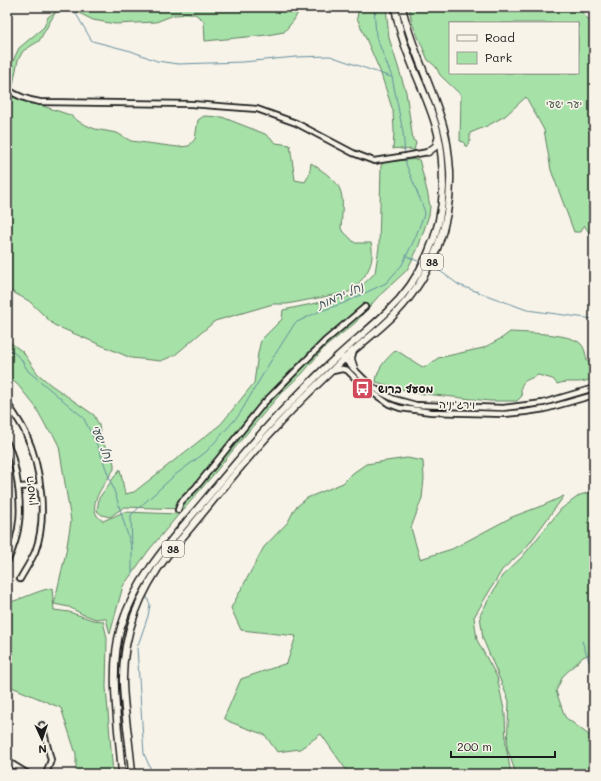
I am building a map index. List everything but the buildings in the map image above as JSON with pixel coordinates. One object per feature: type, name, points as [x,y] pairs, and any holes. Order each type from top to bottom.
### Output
[{"type":"highway","name":"38","points":[[122,774],[116,708],[116,650],[127,611],[154,561],[270,422],[337,356],[390,310],[418,272],[432,245],[440,216],[443,188],[439,137],[427,100],[406,50],[395,7]]},
{"type":"highway","name":"38","points":[[132,773],[124,702],[123,664],[126,644],[134,615],[155,571],[276,426],[344,358],[395,314],[424,276],[438,248],[448,210],[450,189],[450,173],[445,130],[428,82],[406,28],[402,7]]},
{"type":"highway","points":[[428,152],[436,146],[439,137]]},
{"type":"highway","points":[[428,152],[437,155],[442,162]]},
{"type":"highway","points":[[353,350],[351,360],[354,368]]},
{"type":"street","points":[[7,89],[19,97],[40,102],[191,104],[257,109],[296,123],[353,153],[374,161],[428,152]]},
{"type":"street","points":[[178,510],[181,502],[196,487],[272,394],[325,341],[365,307]]},
{"type":"street","name":"וירג'יניה","points":[[337,356],[344,358],[374,388],[394,399],[416,405],[432,407],[502,408],[543,403],[594,388]]},
{"type":"street","name":"וירג'יניה","points":[[331,371],[342,369],[347,370],[363,386],[389,404],[400,408],[431,412],[504,414],[525,412],[594,395]]},
{"type":"street","name":"היסמין","points":[[7,403],[21,423],[27,435],[35,460],[40,486],[42,522],[39,538],[35,551],[20,579]]},
{"type":"street","points":[[7,443],[12,457],[20,504],[18,534],[7,562]]},
{"type":"street","points":[[18,487],[40,486]]},
{"type":"street","points":[[42,725],[51,760],[46,774]]},
{"type":"street","points":[[7,761],[28,774]]},
{"type":"green space","points":[[116,7],[301,7],[294,20],[284,32],[205,41],[204,21],[195,14],[174,15],[156,22],[115,24],[93,20],[73,10],[63,9],[55,13],[39,41],[23,51],[18,60],[12,90],[22,97],[70,115],[81,123],[95,129],[117,133],[131,141],[178,147],[189,146],[195,139],[198,120],[204,116],[222,117],[265,134],[276,143],[290,145],[295,180],[305,182],[309,175],[311,163],[330,177],[340,189],[342,196],[341,229],[355,243],[371,243],[372,258],[368,270],[360,282],[349,292],[287,304],[273,304],[215,321],[175,355],[161,361],[131,358],[54,325],[29,301],[7,289],[7,95],[9,94],[11,65],[19,48],[44,27],[48,17],[59,9]]},
{"type":"green space","points":[[359,7],[386,7],[389,38],[406,92],[413,140],[416,142],[414,151],[411,149],[393,149],[393,111],[380,71],[357,18]]},
{"type":"green space","name":"יער ישעי","points":[[409,7],[577,7],[594,26],[594,236],[592,237],[584,225],[581,232],[574,232],[551,170],[544,130],[526,97],[505,116],[470,133],[470,141],[467,146],[465,146],[464,142],[460,141],[461,95],[440,75],[436,67],[428,60],[412,23]]},
{"type":"green space","points":[[419,159],[430,207],[429,215],[418,248],[407,270],[377,298],[355,323],[324,348],[302,374],[281,393],[184,509],[124,507],[110,517],[102,515],[97,511],[99,498],[120,469],[125,494],[134,492],[221,424],[254,383],[261,340],[282,319],[283,310],[351,296],[375,273],[379,247],[381,166],[383,162]]},
{"type":"green space","points":[[510,332],[547,334],[576,340],[581,344],[587,361],[594,365],[594,377],[580,382],[557,384],[553,379],[538,375],[522,384],[522,396],[517,401],[490,401],[416,393],[376,382],[380,368],[396,350],[423,367],[429,365],[438,358],[483,348]]},
{"type":"green space","points":[[7,340],[23,352],[38,374],[94,415],[99,425],[101,440],[112,457],[114,464],[114,469],[101,488],[95,503],[97,516],[103,521],[124,512],[179,514],[149,550],[123,586],[110,634],[106,619],[96,619],[69,607],[54,604],[66,552],[71,521],[59,446],[53,434],[48,430],[35,406],[17,384],[7,377]]},
{"type":"green space","points":[[407,458],[423,461],[424,479],[422,498],[411,528],[420,559],[452,549],[512,517],[564,496],[526,548],[502,570],[474,617],[477,640],[497,677],[505,714],[506,746],[511,774],[349,774],[321,734],[300,749],[277,752],[265,735],[230,722],[224,718],[241,679],[287,663],[296,636],[241,630],[231,608],[264,547],[288,522],[295,508],[307,498],[343,483],[353,473],[366,464]]},
{"type":"green space","points":[[594,491],[594,652],[583,657],[563,676],[556,691],[565,717],[594,739],[594,774],[516,774],[507,748],[509,701],[483,639],[480,615],[502,576],[523,556],[561,509],[580,495]]},
{"type":"green space","points":[[52,588],[54,610],[69,612],[93,620],[103,621],[107,638],[106,687],[113,774],[76,774],[76,754],[61,708],[7,685],[7,603]]},
{"type":"waterway","points":[[72,7],[92,41],[131,51],[157,61],[178,64],[243,62],[296,57],[330,56],[391,77]]},
{"type":"waterway","name":"נחל ירמות","points":[[374,7],[376,36],[392,77],[403,132],[405,154]]},
{"type":"waterway","name":"נחל ירמות","points":[[132,549],[131,515],[175,475],[206,452],[239,415],[295,323],[318,312],[344,303],[386,283],[402,265],[425,212],[406,164],[406,157]]},
{"type":"waterway","points":[[406,256],[420,262]]},
{"type":"waterway","points":[[432,268],[440,271],[459,285],[527,310],[594,319]]},
{"type":"waterway","name":"נחל ישעי","points":[[7,347],[21,359],[28,371],[83,417],[98,447],[116,496],[132,549],[132,576]]},
{"type":"waterway","name":"נחל ישעי","points":[[147,597],[150,605],[148,616],[137,648],[144,754],[153,774]]},
{"type":"waterway","points":[[582,641],[594,675]]},
{"type":"place","name":"מסעף ברוש","points":[[362,388]]}]
